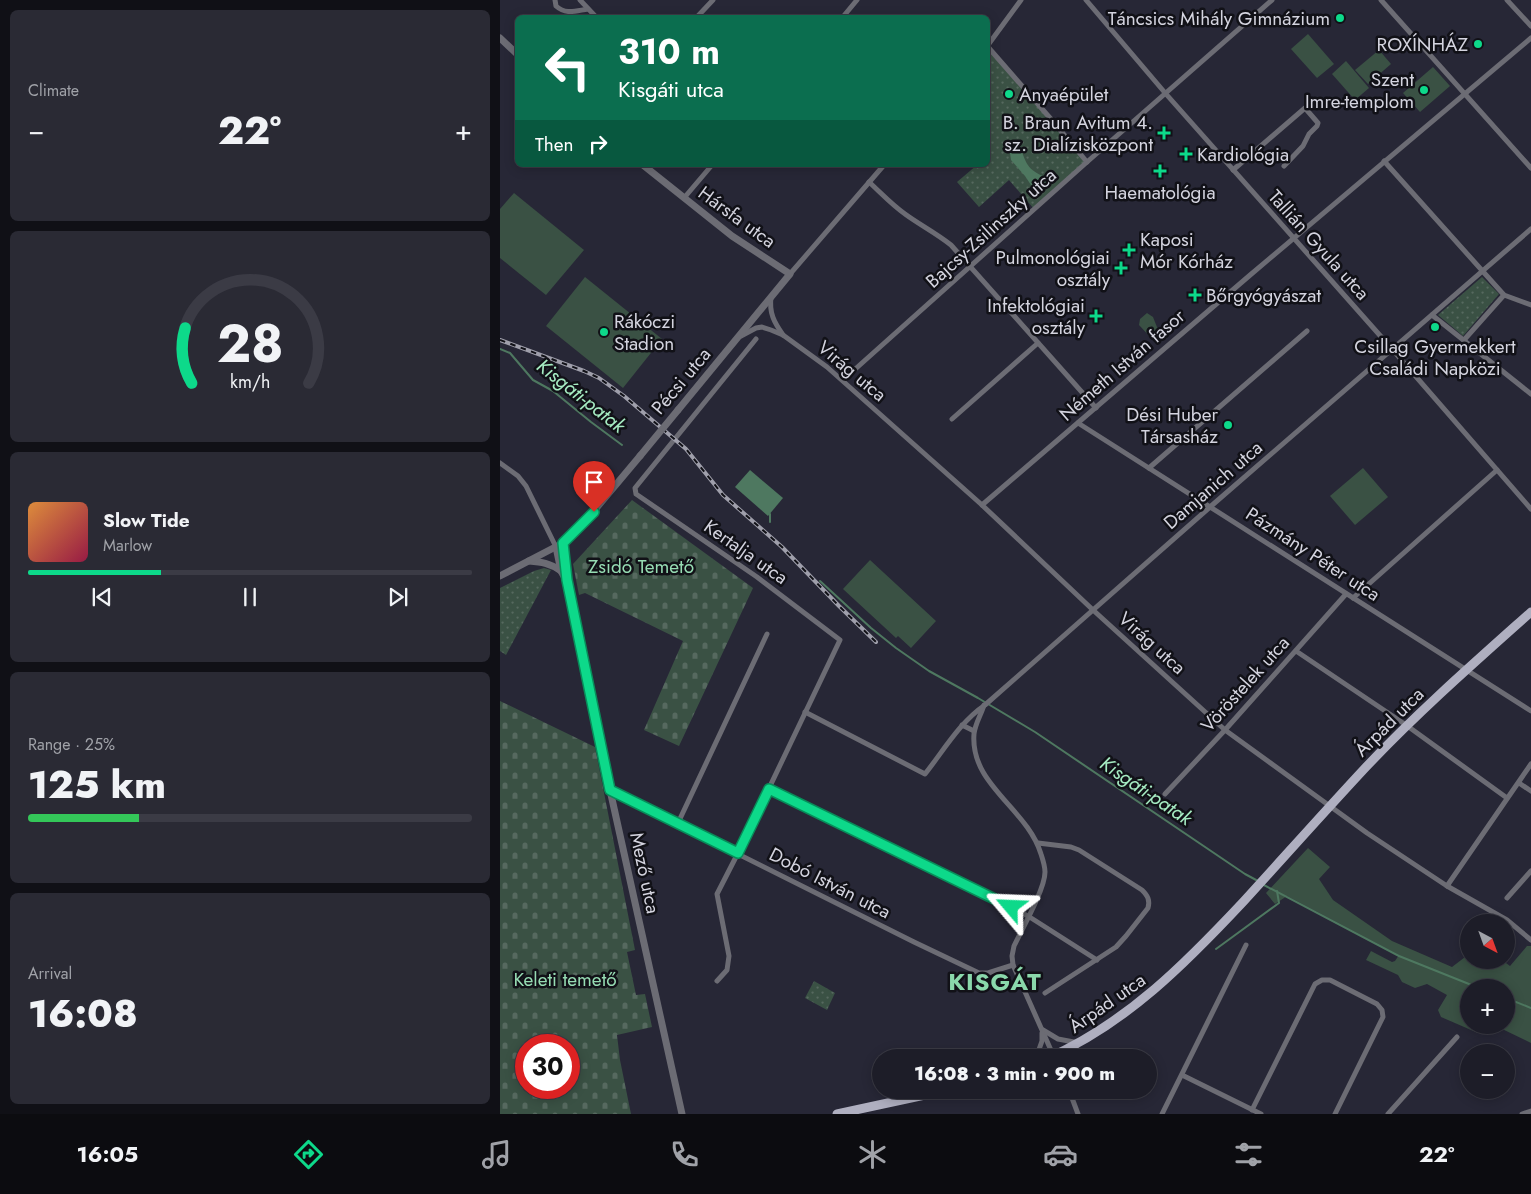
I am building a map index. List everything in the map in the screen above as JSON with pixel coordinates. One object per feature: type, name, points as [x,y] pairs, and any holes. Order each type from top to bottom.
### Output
[{"type":"main road","name":"Árpád utca","points":[[1067,1049],[1112,1022],[1158,988],[1195,952],[1406,725],[1531,612]]},
{"type":"main road","points":[[837,1114],[906,1099]]},
{"type":"street","points":[[555,0],[556,6],[568,12],[588,8]]},
{"type":"street","points":[[580,0],[594,15]]},
{"type":"street","points":[[699,15],[713,0]]},
{"type":"street","points":[[844,15],[857,0]]},
{"type":"street","points":[[990,43],[1021,0]]},
{"type":"street","name":"Tallián Gyula utca","points":[[1086,0],[1166,94],[1531,509]]},
{"type":"street","name":"Bajcsy-Zsilinszky utca","points":[[843,380],[1272,0]]},
{"type":"street","points":[[1381,0],[1531,168]]},
{"type":"street","points":[[1508,0],[1531,26]]},
{"type":"street","points":[[500,38],[515,53]]},
{"type":"street","name":"Németh István fasor","points":[[982,505],[1531,38]]},
{"type":"street","points":[[990,48],[1087,162]]},
{"type":"street","points":[[1233,170],[1305,108],[1318,123],[1317,126],[1309,134],[1303,146],[1284,166]]},
{"type":"street","points":[[1384,162],[1504,295],[1531,305]]},
{"type":"street","name":"Hársfa utca","points":[[645,167],[732,236],[790,274]]},
{"type":"street","points":[[684,198],[707,167]]},
{"type":"street","points":[[790,274],[882,167]]},
{"type":"street","points":[[869,182],[891,204],[951,245],[1096,408]]},
{"type":"street","name":"Damjanich utca","points":[[806,712],[925,774],[969,717],[1531,229]]},
{"type":"street","name":"Pécsi utca","points":[[500,576],[559,545],[594,512],[790,274]]},
{"type":"street","points":[[1464,340],[1504,295]]},
{"type":"street","name":"Virág utca","points":[[771,297],[770,308],[772,317],[783,335]]},
{"type":"street","points":[[1432,315],[1531,394]]},
{"type":"street","name":"Virág utca","points":[[737,339],[756,328],[762,328],[783,335],[843,380],[982,505],[1093,610],[1225,730],[1329,807],[1447,886],[1507,920],[1529,939]]},
{"type":"street","points":[[1149,468],[1307,331]]},
{"type":"street","name":"Kertalja utca","points":[[756,339],[634,491],[757,577],[840,640],[806,712]]},
{"type":"street","points":[[952,419],[1038,343]]},
{"type":"street","name":"Pázmány Péter utca","points":[[1078,423],[1531,711]]},
{"type":"street","points":[[500,463],[518,476],[526,486],[559,545],[560,571]]},
{"type":"street","points":[[1353,598],[1497,470]]},
{"type":"street","name":"Mező utca","points":[[559,545],[610,790],[682,1114]]},
{"type":"street","points":[[528,561],[549,564],[560,571],[567,580]]},
{"type":"street","name":"Vöröstelek utca","points":[[1165,794],[1225,730],[1346,594]]},
{"type":"street","points":[[678,823],[767,634]]},
{"type":"street","points":[[1296,651],[1406,725],[1507,798]]},
{"type":"street","points":[[986,703],[974,731],[975,752],[978,762],[991,784],[1027,826],[1038,844],[1045,873],[1043,887],[1014,946],[1012,956],[1013,965],[1049,1049]]},
{"type":"street","points":[[717,981],[727,970],[729,956],[716,894],[738,853],[806,712]]},
{"type":"street","points":[[962,725],[974,731]]},
{"type":"street","points":[[1447,886],[1531,764]]},
{"type":"street","points":[[1518,782],[1531,791]]},
{"type":"street","points":[[769,789],[1028,916],[1097,960]]},
{"type":"street","name":"Dobó István utca","points":[[610,790],[979,973],[988,973],[1013,965]]},
{"type":"street","points":[[1038,844],[1070,847],[1079,850],[1142,890],[1148,896],[1149,902],[1148,908],[1116,947],[1046,993]]},
{"type":"street","points":[[1507,898],[1531,871]]},
{"type":"street","points":[[1162,1114],[1246,945]]},
{"type":"street","points":[[1252,1110],[1315,984],[1322,980],[1330,980],[1378,1004],[1382,1010],[1383,1017],[1335,1114]]},
{"type":"street","points":[[1041,1028],[1049,1035],[1058,1039],[1079,1043],[1075,1049]]},
{"type":"street","points":[[1039,1049],[1042,1041],[1041,1028]]},
{"type":"street","points":[[1388,1114],[1457,1037]]},
{"type":"street","points":[[1182,1075],[1261,1114]]},
{"type":"street","points":[[1072,1099],[1078,1114]]},
{"type":"street","points":[[1522,1114],[1531,1110]]},
{"type":"green space","points":[[1308,34],[1334,64],[1317,78],[1291,49]]},
{"type":"green space","points":[[1379,50],[1391,64],[1368,84],[1355,70]]},
{"type":"green space","points":[[990,53],[1087,162],[1034,209],[1009,180],[979,207],[957,182],[975,167],[990,167]]},
{"type":"green space","points":[[1346,61],[1369,88],[1355,100],[1332,74]]},
{"type":"green space","points":[[1433,67],[1450,86],[1420,112],[1403,93]]},
{"type":"green space","points":[[514,193],[584,250],[546,295],[500,258],[500,209]]},
{"type":"green space","name":"Rákóczi Stadion","points":[[585,277],[662,339],[623,388],[546,326]]},
{"type":"green space","points":[[1482,277],[1499,294],[1463,336],[1438,315]]},
{"type":"green space","points":[[1147,313],[1153,317],[1160,331],[1152,339],[1139,325],[1140,319]]},
{"type":"green space","points":[[1363,468],[1388,497],[1355,525],[1330,496]]},
{"type":"green space","name":"Zsidó Temető","points":[[632,500],[753,588],[679,746],[644,730],[683,641],[585,593],[579,595],[573,564]]},
{"type":"green space","points":[[870,560],[936,621],[911,648],[898,636],[896,638],[843,589]]},
{"type":"green space","points":[[544,568],[551,570],[506,655],[500,651],[500,588]]},
{"type":"green space","name":"Keleti temető","points":[[500,701],[595,747],[635,950],[627,952],[636,995],[645,994],[652,1027],[617,1035],[631,1114],[500,1114]]},
{"type":"green space","points":[[1308,848],[1330,867],[1319,879],[1333,900],[1392,941],[1452,967],[1460,961],[1460,969],[1515,969],[1515,960],[1527,946],[1531,946],[1531,1043],[1512,1034],[1515,1034],[1515,979],[1460,979],[1460,1025],[1441,1017],[1438,1010],[1447,995],[1427,984],[1415,988],[1402,982],[1398,975],[1366,960],[1371,951],[1392,962],[1399,955],[1287,896],[1275,904],[1266,893]]},
{"type":"green space","points":[[814,981],[835,993],[827,1010],[805,998]]},
{"type":"shaded area","points":[[1020,145],[1029,167],[1050,179],[1044,186],[1035,191],[1011,160],[1010,153]]},
{"type":"shaded area","points":[[750,470],[783,498],[768,516],[735,487]]},
{"type":"waterway","name":"Kisgáti-patak","points":[[500,349],[510,353],[533,380],[553,391],[622,445]]},
{"type":"waterway","name":"Kisgáti-patak","points":[[770,514],[770,522]]},
{"type":"waterway","name":"Kisgáti-patak","points":[[820,581],[871,628],[929,671],[1035,732],[1258,881]]},
{"type":"waterway","name":"Kisgáti-patak","points":[[1262,884],[1399,956],[1460,980]]},
{"type":"waterway","points":[[1216,949],[1279,903],[1277,891]]},
{"type":"waterway","name":"Kisgáti-patak","points":[[1515,1002],[1531,1008]]},
{"type":"railway","points":[[500,340],[584,371],[599,378],[624,396],[686,449],[723,495],[782,547],[876,642]]},
{"type":"place","name":"Táncsics Mihály Gimnázium","points":[[1340,18]]},
{"type":"place","name":"ROXÍNHÁZ","points":[[1478,44]]},
{"type":"place","name":"Szent Imre-templom","points":[[1424,90]]},
{"type":"place","name":"Anyaépület","points":[[1009,94]]},
{"type":"place","name":"B. Braun Avitum 4. sz. Dialízisközpont","points":[[1164,133]]},
{"type":"place","name":"Kardiológia","points":[[1186,154]]},
{"type":"place","name":"Haematológia","points":[[1160,171]]},
{"type":"place","name":"Kaposi Mór Kórház","points":[[1129,250]]},
{"type":"place","name":"Pulmonológiai osztály","points":[[1121,268]]},
{"type":"place","name":"Bőrgyógyászat","points":[[1195,295]]},
{"type":"place","name":"Infektológiai osztály","points":[[1096,316]]},
{"type":"place","name":"Csillag Gyermekkert Családi Napközi","points":[[1435,327]]},
{"type":"place","name":"Rákóczi Stadion","points":[[604,332]]},
{"type":"place","name":"Dési Huber Társasház","points":[[1228,425]]},
{"type":"district","name":"KISGÁT","points":[[995,981]]},
{"type":"route","points":[[594,512],[563,543],[567,580],[610,790],[738,853],[769,789],[1011,907]]}]
